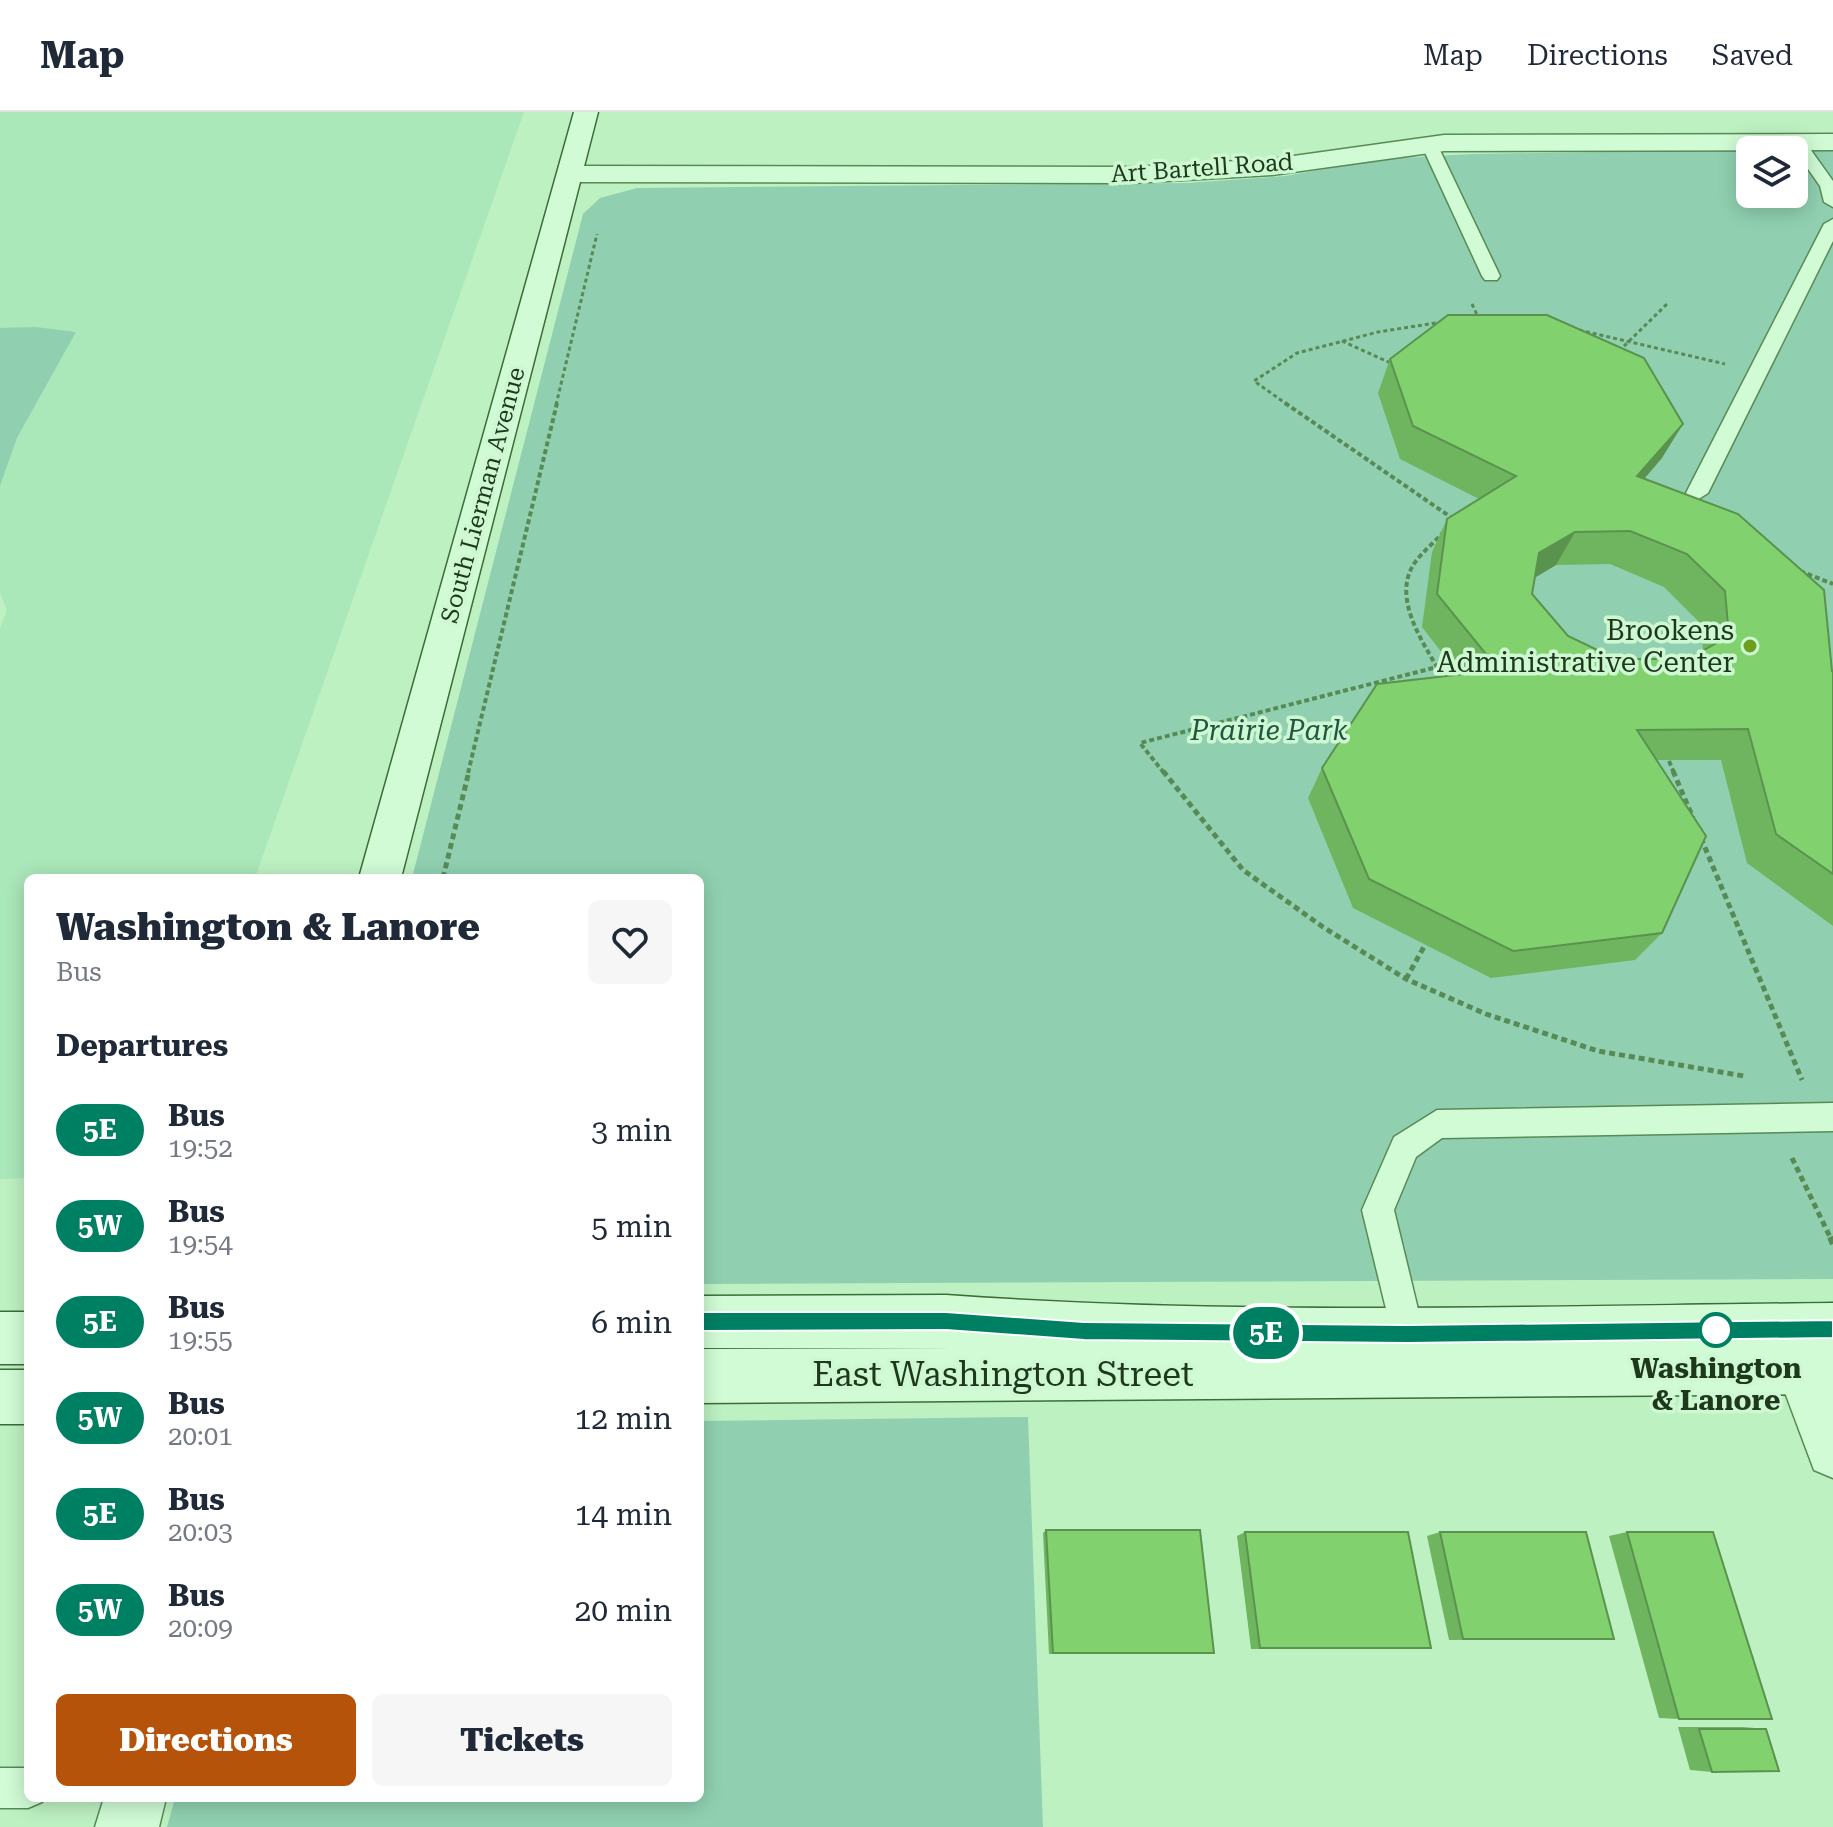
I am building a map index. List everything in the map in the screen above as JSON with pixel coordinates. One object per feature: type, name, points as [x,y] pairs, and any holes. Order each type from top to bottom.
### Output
[{"type":"street","name":"South Lierman Avenue","points":[[381,874],[586,112]]},
{"type":"street","name":"Art Bartell Road","points":[[570,174],[1174,174],[1272,167],[1429,144],[1736,142]]},
{"type":"street","name":"Art Bartell Road","points":[[1808,142],[1833,142]]},
{"type":"street","name":"East Washington Street","points":[[704,1322],[946,1321],[1084,1331],[1407,1334],[1814,1348]]},
{"type":"street","points":[[0,1338],[24,1338]]},
{"type":"street","name":"East Washington Street","points":[[704,1376],[1814,1348]]},
{"type":"street","points":[[1814,1348],[1833,1451]]},
{"type":"street","points":[[0,1397],[24,1397]]},
{"type":"street","points":[[127,1827],[134,1802]]},
{"type":"lane","points":[[1429,144],[1491,276]]},
{"type":"lane","points":[[1808,158],[1828,186],[1833,202]]},
{"type":"lane","points":[[1697,493],[1833,224]]},
{"type":"lane","points":[[1407,1334],[1378,1210],[1405,1147],[1437,1124],[1833,1117]]},
{"type":"lane","points":[[0,1788],[24,1788]]},
{"type":"path","points":[[444,874],[600,221]]},
{"type":"path","points":[[1467,321],[1480,320],[1472,304]]},
{"type":"path","points":[[1611,358],[1667,304]]},
{"type":"path","points":[[1455,321],[1430,323],[1297,353],[1254,381],[1456,519],[1414,563],[1408,591],[1411,624],[1437,667],[1140,743],[1243,870],[1323,927],[1406,979],[1486,1014],[1598,1051],[1746,1077]]},
{"type":"path","points":[[1570,329],[1630,340],[1734,367]]},
{"type":"path","points":[[1342,341],[1407,371]]},
{"type":"path","points":[[1789,566],[1833,584]]},
{"type":"path","points":[[1669,761],[1805,1087],[1790,1084]]},
{"type":"path","points":[[1406,979],[1425,945]]},
{"type":"path","points":[[1772,1118],[1833,1244]]},
{"type":"green space","points":[[0,112],[524,112],[256,874],[24,874],[24,1178],[0,1179],[0,628],[7,610],[0,593],[0,486],[17,438],[76,332],[0,328]]},
{"type":"green space","name":"Prairie Park","points":[[1808,148],[1833,148],[1833,1279],[704,1284],[704,874],[413,874],[583,214],[600,198],[637,188],[1187,183],[1285,176],[1381,159],[1472,154],[1736,150],[1736,208],[1808,208]]},
{"type":"green space","points":[[36,327],[76,332],[17,438],[0,486],[0,328]]},
{"type":"green space","points":[[1028,1417],[1043,1827],[167,1827],[174,1802],[704,1802],[704,1421]]},
{"type":"building","name":"Brookens Administrative Center","points":[[1448,315],[1547,315],[1644,358],[1683,424],[1637,476],[1738,514],[1824,590],[1833,671],[1833,874],[1776,834],[1748,729],[1637,730],[1706,836],[1662,933],[1513,951],[1369,879],[1322,768],[1377,684],[1499,670],[1437,594],[1447,519],[1516,476],[1413,426],[1390,359]],"holes":[[[1630,531],[1687,554],[1725,591],[1729,636],[1688,659],[1616,659],[1568,636],[1532,594],[1539,553],[1575,532]]]},
{"type":"building","points":[[1046,1530],[1200,1530],[1214,1653],[1053,1653]]},
{"type":"building","points":[[1245,1532],[1408,1532],[1431,1648],[1260,1648]]},
{"type":"building","points":[[1440,1532],[1586,1532],[1614,1639],[1463,1639]]},
{"type":"building","points":[[1627,1532],[1713,1532],[1772,1719],[1679,1719]]},
{"type":"building","points":[[1699,1729],[1766,1729],[1779,1771],[1712,1772]]},
{"type":"bus line","name":"5E","points":[[704,1322],[946,1321],[1084,1331],[1407,1334],[1833,1329]]},
{"type":"place","name":"Brookens Administrative Center","points":[[1750,646]]},
{"type":"place","name":"Washington & Lanore","points":[[1716,1330]]}]
